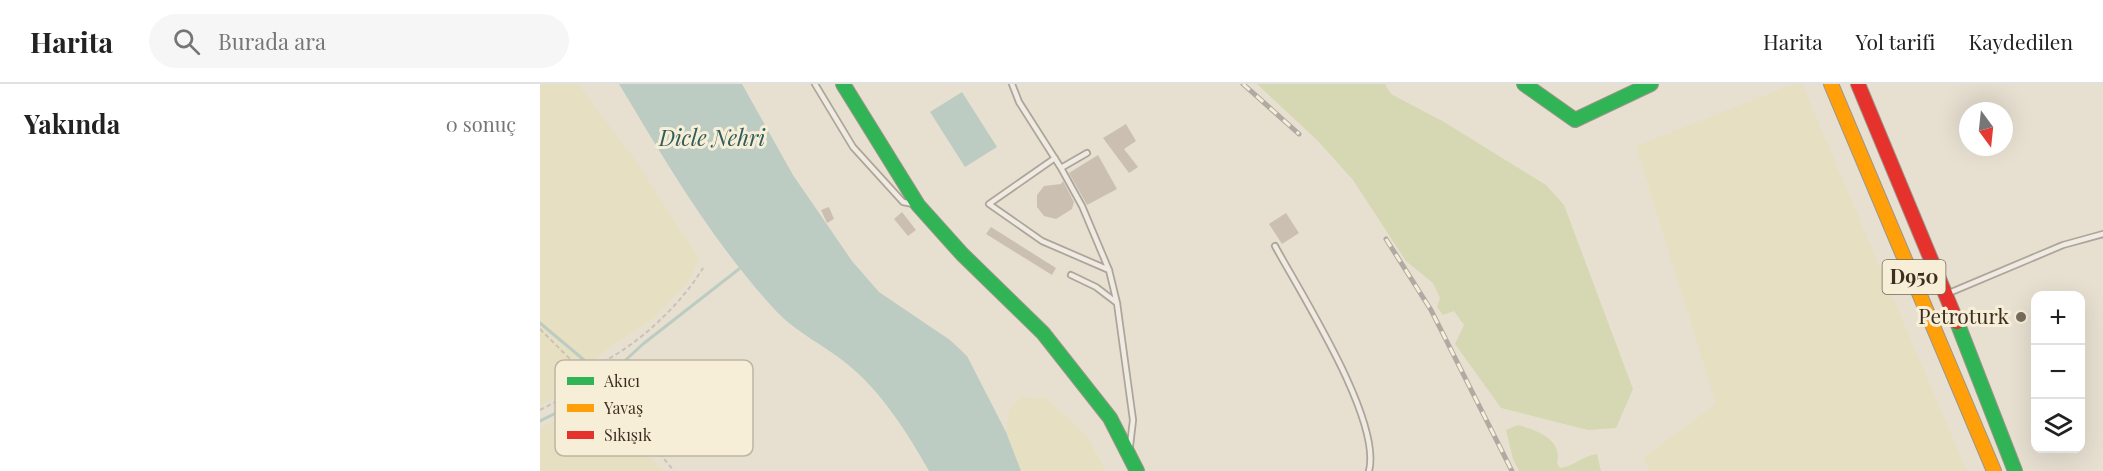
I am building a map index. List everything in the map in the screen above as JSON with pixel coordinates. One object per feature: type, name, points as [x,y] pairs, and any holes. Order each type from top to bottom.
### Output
[{"type":"main road","points":[[843,84],[918,205],[962,254],[1043,333],[1110,418],[1137,471]]},
{"type":"main road","points":[[1524,84],[1575,120],[1651,84]]},
{"type":"main road","name":"D950","points":[[1831,84],[1994,471]]},
{"type":"main road","name":"D950","points":[[1858,84],[1946,294],[2015,471]]},
{"type":"lane","points":[[815,84],[853,147],[884,184],[903,202],[918,205]]},
{"type":"lane","points":[[1012,84],[1019,102],[1061,168],[1109,270],[1117,303],[1133,420],[1129,455]]},
{"type":"lane","points":[[1061,168],[1088,153]]},
{"type":"lane","points":[[1054,158],[989,204],[1042,242],[1109,270]]},
{"type":"lane","points":[[1946,294],[2063,245],[2103,234]]},
{"type":"lane","points":[[1275,246],[1299,291],[1321,324],[1346,378],[1368,440],[1371,463],[1369,471]]},
{"type":"lane","points":[[1071,275],[1096,287],[1117,303]]},
{"type":"path","points":[[608,360],[621,352],[688,293],[703,268]]},
{"type":"path","points":[[540,329],[571,360]]},
{"type":"path","points":[[540,410],[555,402]]},
{"type":"path","points":[[662,456],[674,471]]},
{"type":"shaded area","points":[[540,84],[578,84],[633,157],[699,258],[690,280],[653,319],[594,360],[555,360],[555,397],[540,406]]},
{"type":"shaded area","points":[[1793,84],[1802,84],[1967,471],[1649,471],[1644,457],[1716,404],[1636,146]]},
{"type":"shaded area","points":[[1020,397],[1046,398],[1087,436],[1106,471],[1021,471],[1006,432],[1009,409]]},
{"type":"shaded area","points":[[555,421],[555,456],[649,456],[664,471],[540,471],[540,428]]},
{"type":"green space","points":[[1257,84],[1385,84],[1391,94],[1444,122],[1546,185],[1564,205],[1633,389],[1616,428],[1588,430],[1501,408],[1455,344],[1464,325],[1454,311],[1443,315],[1437,307],[1440,298],[1433,283],[1406,261],[1353,180],[1317,140]]},
{"type":"green space","points":[[1518,425],[1540,433],[1552,442],[1556,448],[1557,463],[1560,468],[1597,454],[1601,471],[1519,471],[1513,459],[1506,430]]},
{"type":"water","name":"Dicle Nehri","points":[[619,84],[742,84],[793,175],[852,261],[879,292],[950,340],[967,356],[1006,432],[1021,471],[929,471],[902,427],[871,386],[846,363],[802,333],[777,312],[732,259],[692,202]]},
{"type":"water","points":[[962,92],[997,147],[965,167],[930,112]]},
{"type":"building","points":[[1126,124],[1136,141],[1124,149],[1138,167],[1129,173],[1103,138]]},
{"type":"building","points":[[1098,155],[1117,189],[1087,205],[1069,173]]},
{"type":"building","points":[[1063,181],[1074,202],[1072,209],[1056,219],[1044,216],[1037,207],[1037,195],[1044,186],[1061,184]]},
{"type":"building","points":[[829,207],[834,219],[827,223],[821,210]]},
{"type":"building","points":[[902,212],[916,230],[908,236],[894,219]]},
{"type":"building","points":[[1286,213],[1299,233],[1282,244],[1269,224]]},
{"type":"building","points":[[991,227],[1056,268],[1052,275],[986,234]]},
{"type":"waterway","points":[[626,360],[739,269]]},
{"type":"waterway","points":[[540,323],[584,360]]},
{"type":"waterway","points":[[540,421],[555,414]]},
{"type":"railway","points":[[1243,84],[1299,134]]},
{"type":"railway","points":[[1386,239],[1431,310],[1512,471]]},
{"type":"traffic: fast","points":[[843,84],[918,205],[962,254],[1043,333],[1110,418],[1137,471]]},
{"type":"traffic: fast","points":[[1524,84],[1575,120],[1651,84]]},
{"type":"traffic: fast","points":[[1957,322],[2015,471]]},
{"type":"traffic: slow","points":[[1831,84],[1994,471]]},
{"type":"traffic: jam","points":[[1858,84],[1957,322]]},
{"type":"place","name":"Petroturk","points":[[2021,317]]}]
